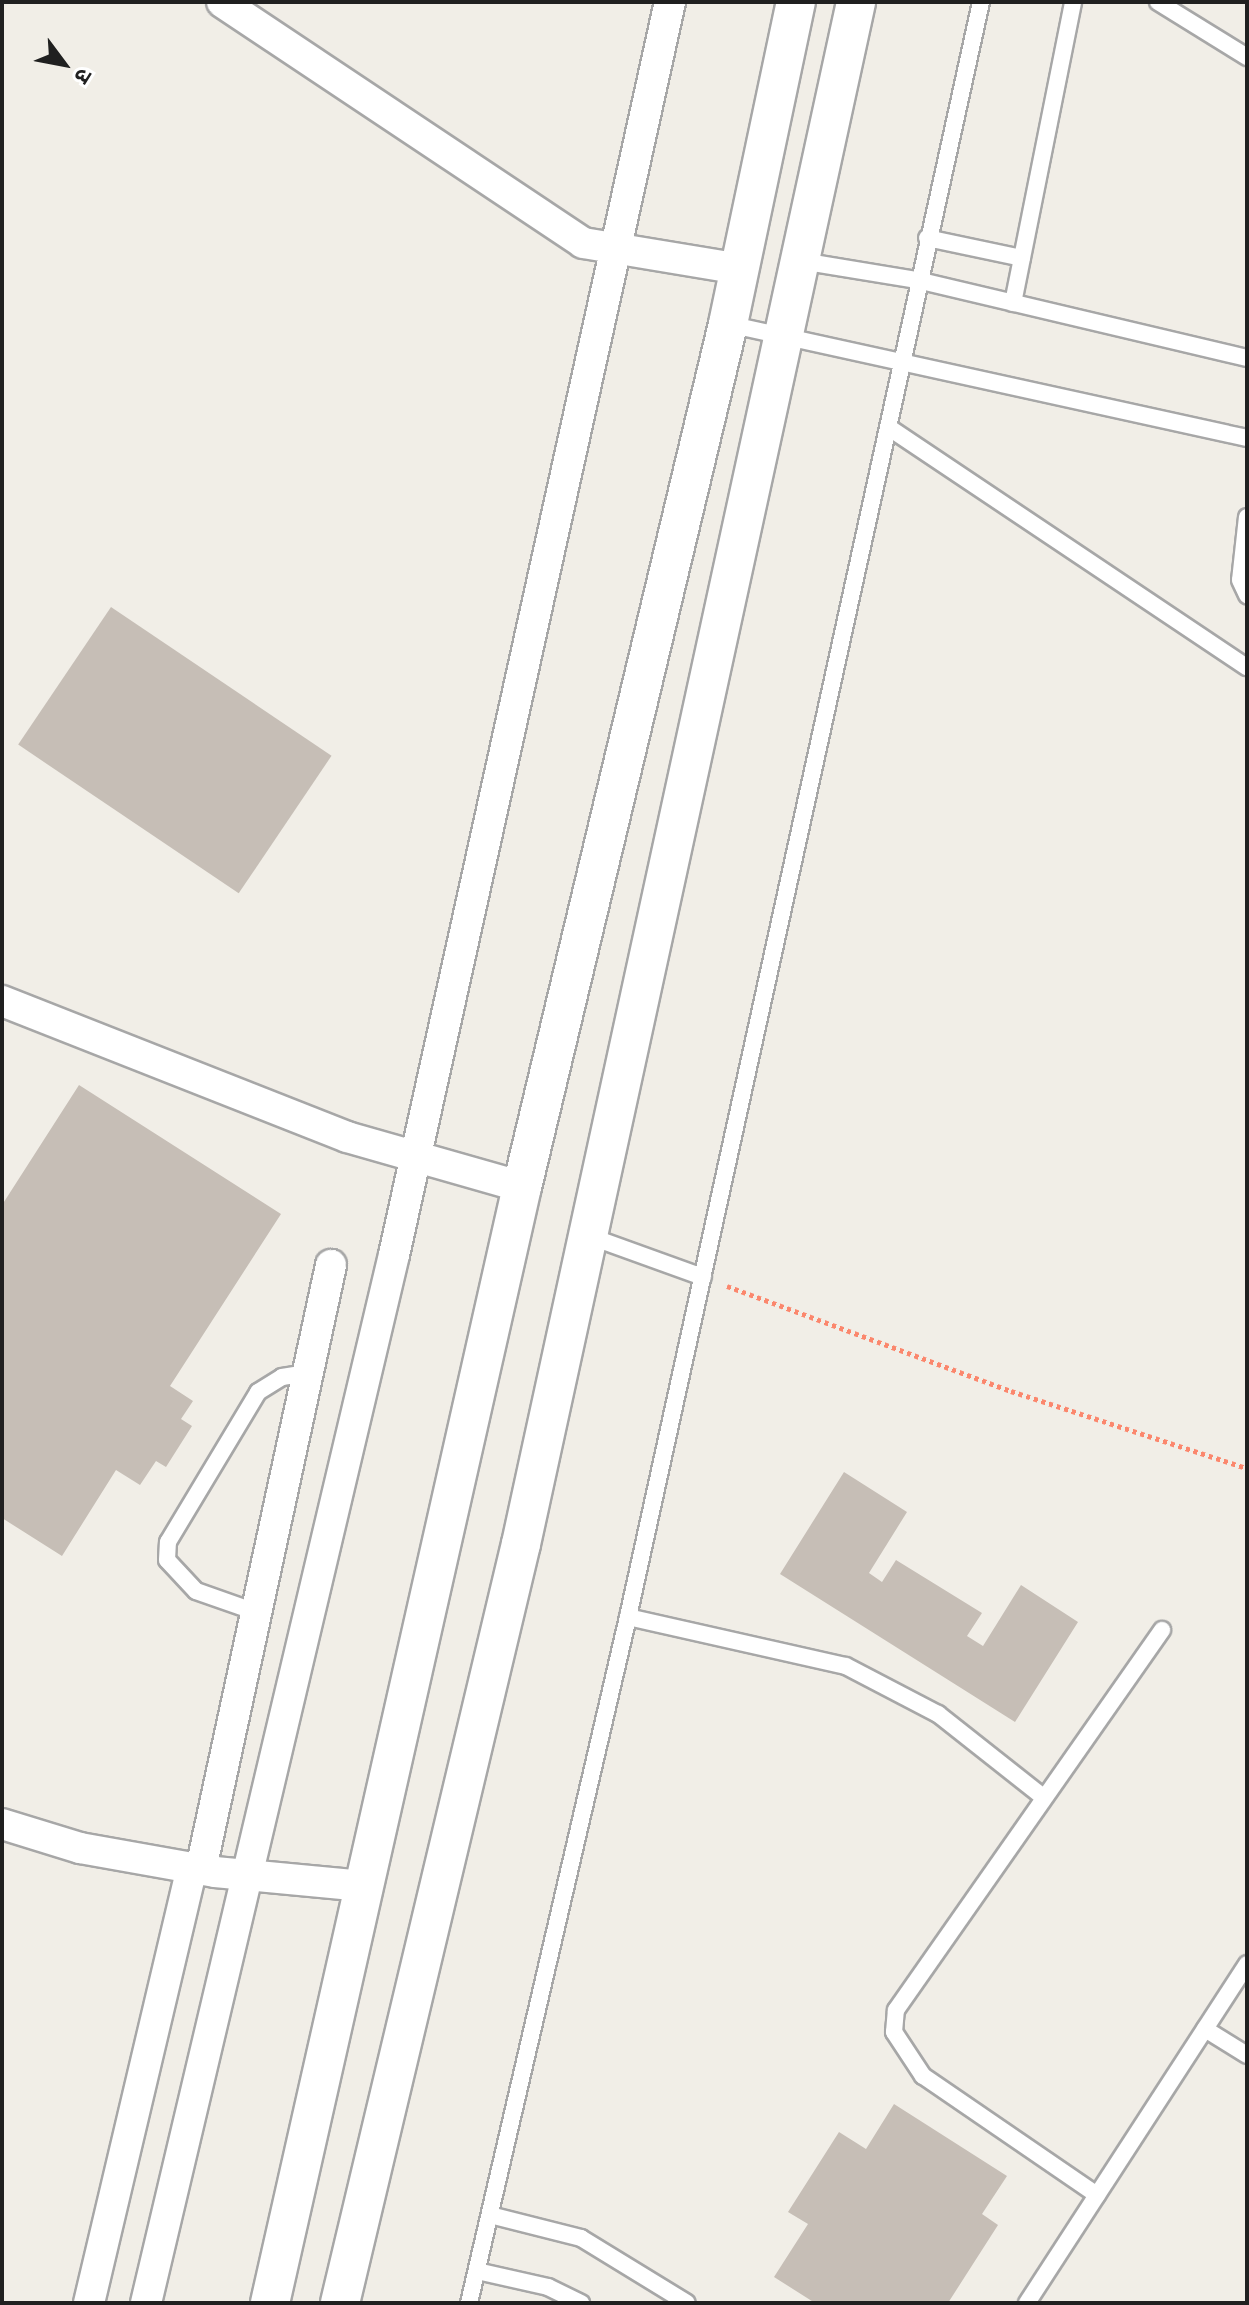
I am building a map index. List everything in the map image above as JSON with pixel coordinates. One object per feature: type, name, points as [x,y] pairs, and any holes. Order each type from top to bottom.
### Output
[{"type":"street","points":[[222,2],[567,234],[616,250],[740,269]]},
{"type":"street","points":[[146,2303],[415,1159],[670,2]]},
{"type":"street","points":[[270,2303],[522,1187],[728,324],[796,2]]},
{"type":"street","points":[[340,2303],[589,1236],[856,2]]},
{"type":"street","points":[[2,1001],[415,1159],[522,1187]]},
{"type":"street","points":[[89,2303],[196,1869],[331,1265]]},
{"type":"street","points":[[2,1824],[80,1848],[196,1869],[363,1886]]},
{"type":"lane","points":[[469,2303],[628,1617],[888,427],[917,280],[981,2]]},
{"type":"lane","points":[[1013,303],[1073,2]]},
{"type":"lane","points":[[1158,2],[1247,57]]},
{"type":"lane","points":[[927,238],[1022,258]]},
{"type":"lane","points":[[801,261],[917,280],[1247,358]]},
{"type":"lane","points":[[728,324],[1247,438]]},
{"type":"lane","points":[[888,427],[1247,667]]},
{"type":"lane","points":[[1247,517],[1240,580],[1247,595]]},
{"type":"lane","points":[[589,1236],[703,1277]]},
{"type":"lane","points":[[253,1611],[196,1591],[167,1560],[168,1542],[258,1392],[282,1377],[306,1373]]},
{"type":"lane","points":[[628,1617],[846,1666],[938,1714],[1042,1796]]},
{"type":"lane","points":[[1097,2195],[960,2106],[923,2076],[894,2032],[896,2010],[1042,1796],[1162,1630]]},
{"type":"lane","points":[[1027,2303],[1247,1964]]},
{"type":"lane","points":[[1205,2029],[1247,2055]]},
{"type":"lane","points":[[490,2215],[581,2238],[687,2303]]},
{"type":"lane","points":[[477,2271],[548,2287],[581,2303]]},
{"type":"path","points":[[703,1277],[1011,1391],[1247,1468]]},
{"type":"building","points":[[111,607],[332,756],[239,893],[18,745]]},
{"type":"building","points":[[79,1085],[281,1214],[170,1386],[193,1401],[181,1419],[192,1426],[166,1467],[156,1461],[140,1485],[116,1470],[62,1556],[2,1518],[2,1205]]},
{"type":"building","points":[[844,1472],[907,1512],[869,1573],[882,1582],[896,1560],[982,1613],[967,1636],[983,1646],[1021,1585],[1078,1622],[1015,1722],[780,1574]]},
{"type":"building","points":[[894,2104],[1007,2176],[982,2214],[998,2225],[948,2303],[815,2303],[774,2277],[808,2224],[788,2212],[839,2132],[866,2149]]}]
